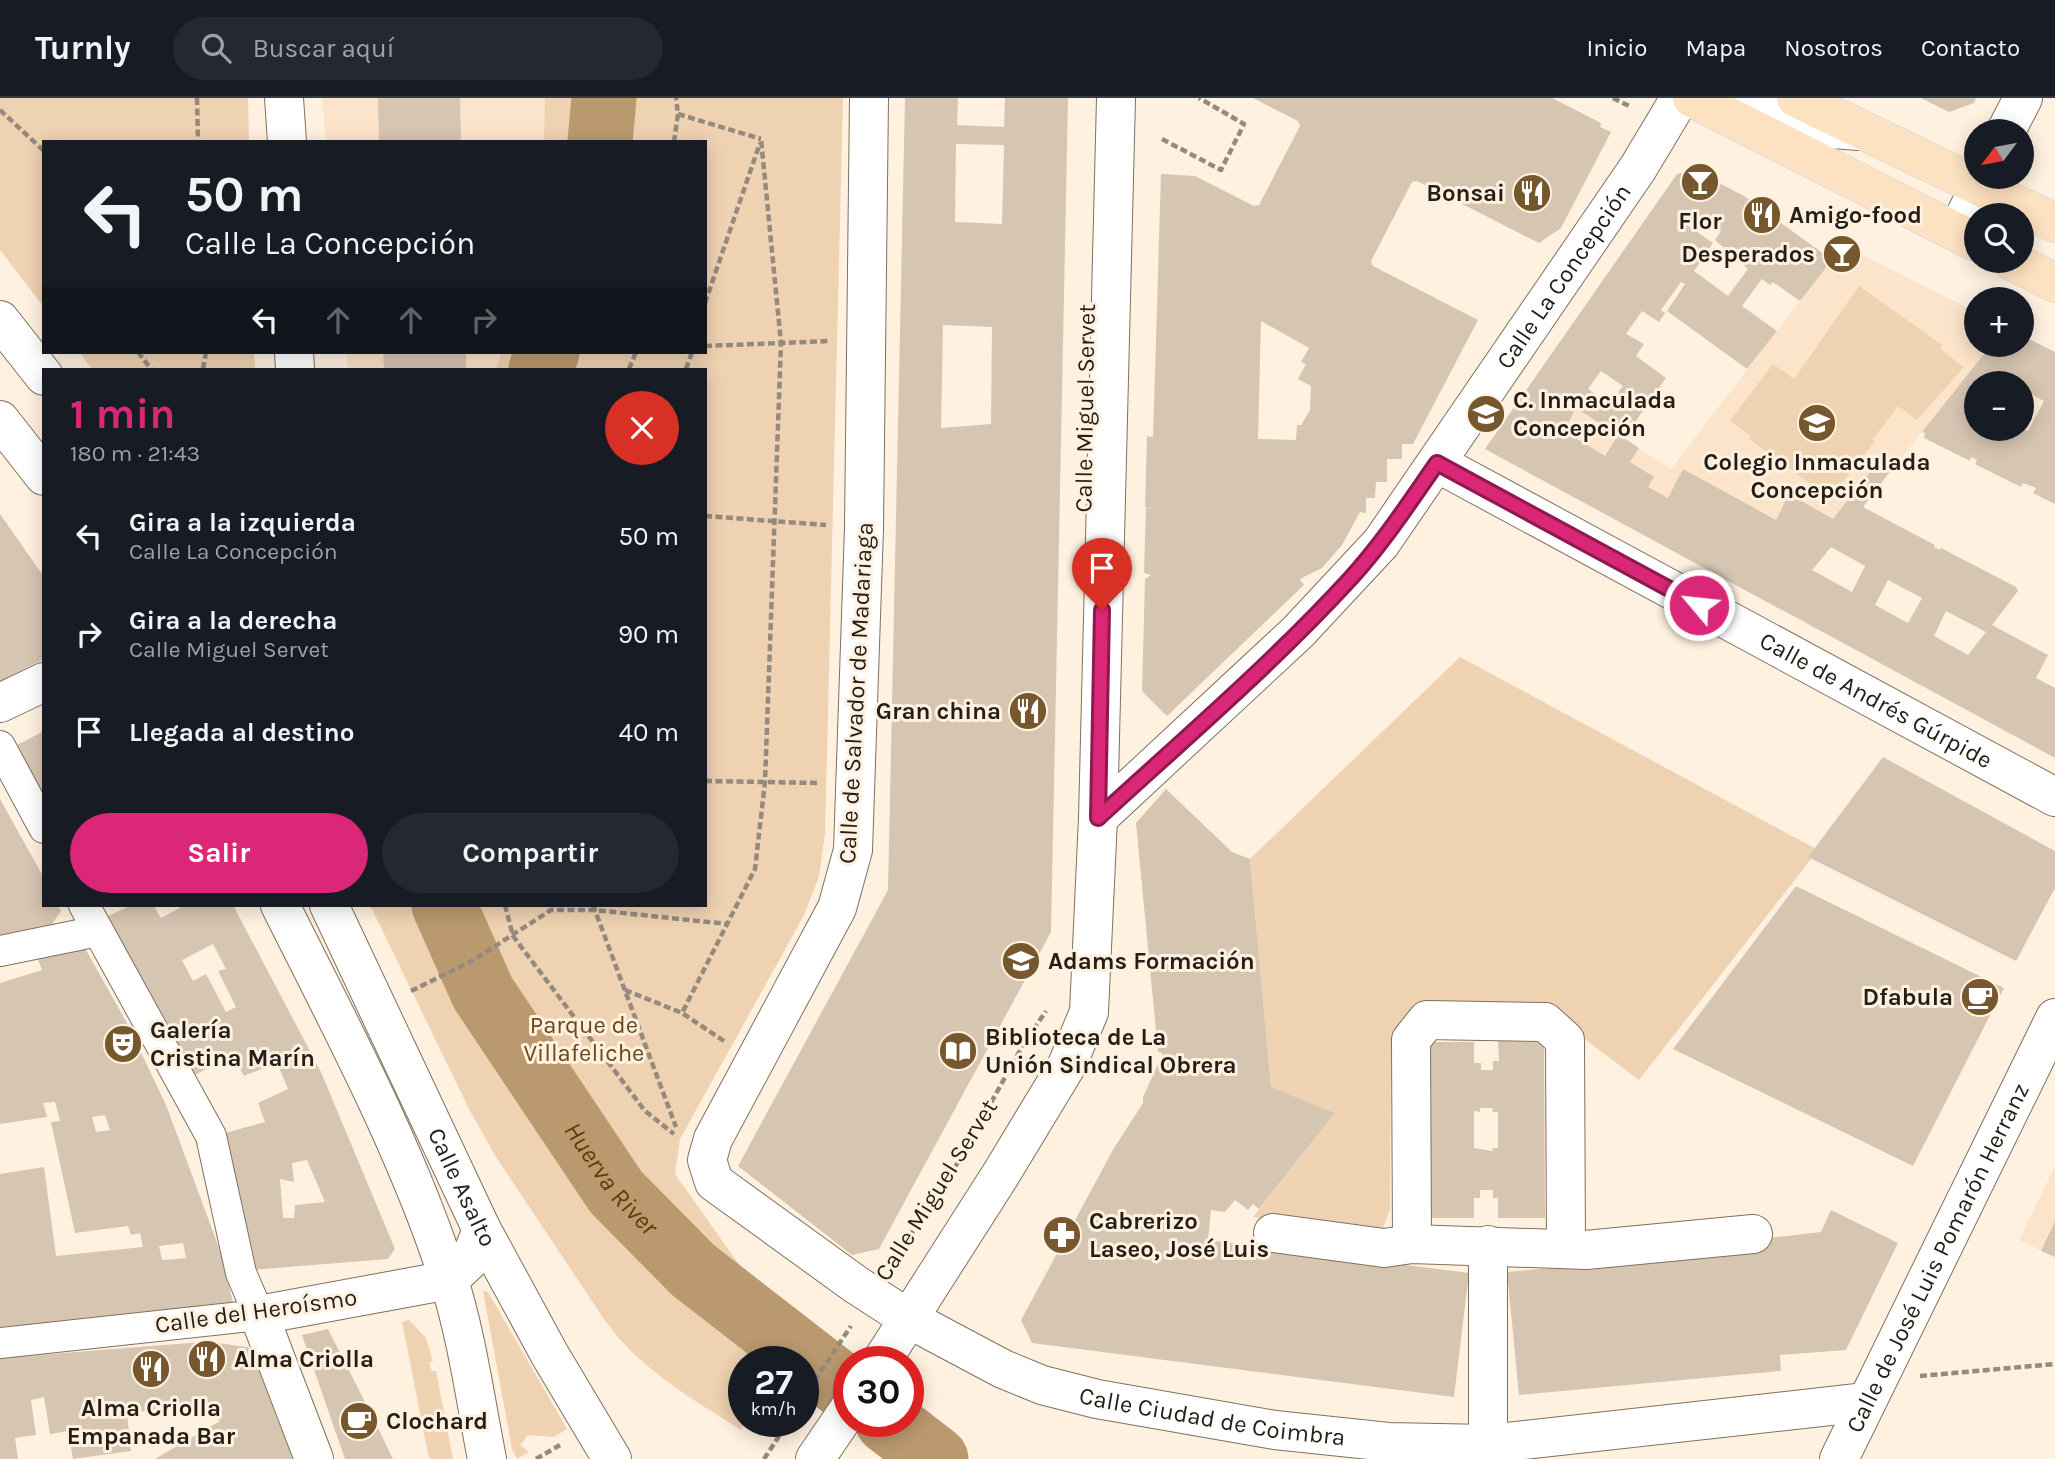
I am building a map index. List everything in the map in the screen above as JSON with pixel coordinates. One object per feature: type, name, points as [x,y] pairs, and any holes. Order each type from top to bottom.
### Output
[{"type":"main road","points":[[1692,98],[1964,236]]},
{"type":"main road","points":[[1796,98],[1859,131],[1964,174]]},
{"type":"main road","points":[[1996,189],[2055,223]]},
{"type":"main road","points":[[2034,273],[2055,284]]},
{"type":"street","points":[[284,98],[287,140]]},
{"type":"street","name":"Calle de Salvador de Madariaga","points":[[869,98],[864,528],[853,850],[837,908],[713,1139],[707,1160],[714,1182],[865,1303],[896,1339]]},
{"type":"street","name":"Calle Miguel Servet","points":[[896,1339],[1067,1065],[1089,1012],[1093,974],[1098,818],[1116,98]]},
{"type":"street","name":"Calle La Concepción","points":[[1098,818],[1270,659],[1350,579],[1381,543],[1638,168],[1679,98]]},
{"type":"street","points":[[1740,98],[1804,127],[1859,131]]},
{"type":"street","points":[[2012,119],[2023,98]]},
{"type":"street","points":[[0,320],[42,373]]},
{"type":"street","points":[[0,420],[42,473]]},
{"type":"street","name":"Calle de Andrés Gúrpide","points":[[1437,463],[2055,797]]},
{"type":"street","points":[[0,703],[42,683]]},
{"type":"street","points":[[0,746],[42,824]]},
{"type":"street","points":[[85,907],[211,1136],[241,1273],[314,1459]]},
{"type":"street","name":"Calle Asalto","points":[[281,907],[396,1145],[449,1280],[465,1339],[487,1459]]},
{"type":"street","name":"Calle Asalto","points":[[330,907],[482,1230],[550,1355],[612,1459]]},
{"type":"street","points":[[0,951],[98,931]]},
{"type":"street","name":"Calle de José Luis Pomarón Herranz","points":[[1839,1459],[2055,1018]]},
{"type":"street","points":[[1412,1244],[1411,1040],[1427,1020],[1545,1022],[1565,1040],[1566,1248]]},
{"type":"street","points":[[449,1280],[469,1261],[482,1230]]},
{"type":"street","points":[[1273,1233],[1384,1248],[1412,1244],[1586,1250],[1753,1234]]},
{"type":"street","points":[[1488,1245],[1488,1444]]},
{"type":"street","name":"Calle del Heroísmo","points":[[0,1343],[259,1315],[449,1280]]},
{"type":"street","name":"Calle Ciudad de Coimbra","points":[[896,1339],[1003,1369],[1042,1385],[1097,1399],[1275,1430],[1388,1442],[1488,1444],[1867,1400]]},
{"type":"street","points":[[815,1459],[833,1433]]},
{"type":"path","points":[[197,98],[198,140]]},
{"type":"path","points":[[674,140],[678,114],[676,98]]},
{"type":"path","points":[[1162,139],[1221,170],[1244,124],[1199,98]]},
{"type":"path","points":[[0,110],[42,149]]},
{"type":"path","points":[[678,114],[761,139]]},
{"type":"path","points":[[707,297],[761,139]]},
{"type":"path","points":[[682,1013],[755,869],[765,782],[772,521],[781,343],[761,139]]},
{"type":"path","points":[[707,346],[866,340]]},
{"type":"path","points":[[140,354],[150,368]]},
{"type":"path","points":[[707,516],[864,528]]},
{"type":"path","points":[[707,781],[856,783]]},
{"type":"path","points":[[506,907],[513,936],[645,1111],[680,1139],[594,907]]},
{"type":"path","points":[[402,995],[500,944],[551,910],[594,907],[727,924]]},
{"type":"path","points":[[624,989],[682,1013],[733,1047]]},
{"type":"path","name":"Calle Miguel Servet","points":[[819,1373],[953,1171],[1023,1045],[1053,1002]]},
{"type":"path","points":[[1867,1400],[2055,1364]]},
{"type":"path","points":[[764,1459],[778,1437]]},
{"type":"path","points":[[536,1459],[566,1441]]},
{"type":"shaded area","points":[[322,98],[581,98],[571,140],[326,140]]},
{"type":"shaded area","name":"Colegio Inmaculada Concepción","points":[[1843,245],[1964,306],[1964,357],[1981,357],[1970,371],[1964,371],[1964,379],[1781,610],[1485,449],[1533,381],[1671,469]]},
{"type":"shaded area","points":[[346,354],[500,354],[496,368],[348,368]]},
{"type":"shaded area","points":[[2055,1166],[2055,1257],[2019,1240]]},
{"type":"green space","points":[[0,98],[248,98],[249,140],[42,140],[42,304],[0,250]]},
{"type":"green space","name":"Parque de Villafeliche","points":[[545,98],[843,98],[825,833],[819,877],[803,917],[680,1139],[675,1174],[796,1345],[728,1346],[728,1421],[651,1369],[606,1322],[496,1157],[470,1111],[371,907],[707,907],[707,368],[496,368],[500,354],[707,354],[707,140],[544,140]]},
{"type":"green space","points":[[1859,286],[1942,345],[1940,349],[1964,367],[1917,420],[1898,406],[1873,439],[1875,441],[1830,498],[1749,439],[1751,436],[1730,421],[1773,364],[1794,379]]},
{"type":"green space","points":[[81,354],[254,354],[255,368],[91,368]]},
{"type":"green space","points":[[1460,657],[1818,850],[1639,1080],[1537,1003],[1432,1002],[1391,1051],[1390,1210],[1381,1233],[1253,1217],[1335,1113],[1271,1087],[1250,859]]},
{"type":"green space","points":[[483,1291],[488,1292],[567,1429],[554,1437],[528,1435],[520,1445],[529,1452],[517,1459],[512,1449]]},
{"type":"green space","points":[[409,1320],[426,1338],[433,1361],[429,1362],[431,1371],[436,1371],[453,1459],[430,1459],[428,1454],[402,1322]]},
{"type":"building","points":[[378,98],[460,98],[461,140],[379,140]]},
{"type":"building","points":[[905,98],[958,98],[957,125],[1004,127],[1005,98],[1068,98],[1051,932],[879,1249],[852,1255],[738,1166],[888,890]],"holes":[[[956,144],[1004,145],[1002,224],[955,222]],[[943,325],[992,327],[991,424],[941,428]]]},
{"type":"building","points":[[1253,98],[1552,98],[1601,123],[1600,127],[1611,132],[1561,228],[1539,243],[1417,181],[1412,182],[1371,261],[1373,266],[1478,320],[1413,444],[1402,444],[1402,459],[1387,459],[1387,482],[1376,482],[1375,498],[1366,498],[1366,513],[1360,512],[1342,545],[1322,568],[1302,578],[1300,580],[1304,585],[1167,716],[1142,691],[1145,579],[1151,575],[1144,573],[1146,508],[1152,509],[1145,507],[1147,436],[1153,437],[1161,174],[1195,176],[1254,206],[1259,205],[1300,126],[1298,121]],"holes":[[[1261,321],[1309,348],[1301,362],[1306,364],[1298,379],[1311,386],[1310,410],[1301,425],[1297,425],[1296,440],[1258,439]]]},
{"type":"building","points":[[1921,98],[1976,98],[1974,103],[1949,112]]},
{"type":"building","points":[[1694,170],[1744,196],[1832,260],[1800,301],[1773,282],[1770,285],[1762,279],[1742,306],[1777,331],[1747,369],[1667,311],[1685,284],[1681,282],[1661,310],[1665,313],[1659,322],[1642,311],[1626,334],[1644,344],[1636,356],[1666,378],[1624,438],[1639,448],[1630,462],[1654,477],[1648,487],[1668,498],[1683,469],[1776,520],[1789,494],[1833,519],[1885,453],[1897,462],[1863,507],[1935,545],[1934,547],[1940,550],[1941,548],[2016,587],[2018,591],[1992,625],[2048,655],[2036,678],[2055,688],[2055,758],[1485,449],[1677,174]],"holes":[[[1693,216],[1721,231],[1715,240],[1748,269],[1728,296],[1694,271],[1713,243],[1687,225]],[[1601,371],[1623,386],[1610,404],[1588,389]],[[1576,408],[1618,435],[1605,456],[1564,431]],[[1831,547],[1865,566],[1852,592],[1812,570]],[[1888,580],[1922,598],[1908,623],[1875,605]],[[1946,611],[1986,632],[1968,655],[1934,636]]]},
{"type":"building","points":[[2034,342],[2055,352],[2055,504],[2033,493],[2036,488],[2023,483],[2021,487],[1975,464],[1977,460],[1971,457],[1970,461],[1924,438],[1925,433],[1922,432],[1964,379],[1964,441],[2034,441],[2034,420],[2044,401],[2034,396],[2034,371],[1970,371],[1981,357],[2034,357]]},
{"type":"building","points":[[383,354],[466,354],[466,368],[384,368]]},
{"type":"building","points":[[0,514],[42,574],[42,660],[0,681]]},
{"type":"building","points":[[42,732],[42,796],[15,746]]},
{"type":"building","points":[[1883,757],[2055,851],[2055,888],[2016,961],[1808,857]]},
{"type":"building","points":[[1166,789],[1232,852],[1250,859],[1271,1087],[1335,1113],[1259,1209],[1253,1204],[1248,1210],[1235,1200],[1225,1212],[1211,1210],[1208,1240],[1469,1273],[1454,1397],[1032,1343],[1021,1320],[1114,1148],[1143,1103],[1143,1097],[1163,1053],[1158,1052],[1136,823]]},
{"type":"building","points":[[0,799],[42,874],[42,907],[58,907],[61,911],[50,927],[0,939]]},
{"type":"building","points":[[1796,886],[2004,988],[1913,1166],[1673,1049]]},
{"type":"building","points":[[128,907],[154,907],[161,918],[179,907],[234,907],[321,1072],[395,1249],[388,1259],[251,1270],[225,1133],[265,1122],[258,1103],[288,1089],[277,1063],[244,1076],[233,1055],[195,1075],[106,917]],"holes":[[[213,944],[226,969],[218,971],[236,1007],[226,1012],[206,974],[193,981],[182,960]],[[307,1160],[325,1202],[295,1205],[294,1218],[283,1218],[280,1179],[294,1182],[292,1163]]]},
{"type":"building","points":[[81,941],[128,1025],[166,1105],[222,1256],[233,1303],[0,1334],[0,1174],[44,1167],[56,1256],[143,1247],[140,1233],[131,1235],[128,1226],[75,1233],[51,1122],[60,1121],[55,1102],[43,1103],[47,1117],[0,1124],[0,983],[42,970],[36,954]],"holes":[[[105,1115],[110,1130],[96,1132],[92,1117]],[[183,1243],[186,1258],[162,1260],[159,1246]]]},
{"type":"building","points":[[1498,1041],[1544,1042],[1545,1218],[1498,1218],[1498,1198],[1493,1198],[1493,1190],[1480,1190],[1480,1198],[1474,1198],[1474,1218],[1428,1218],[1428,1042],[1474,1042],[1474,1063],[1481,1063],[1481,1070],[1493,1070],[1493,1061],[1499,1061]],"holes":[[[1492,1108],[1493,1112],[1498,1112],[1498,1148],[1493,1148],[1492,1151],[1474,1148],[1474,1111]]]},
{"type":"building","points":[[1831,1210],[1898,1243],[1846,1350],[1780,1355],[1781,1371],[1519,1395],[1507,1272],[1769,1247],[1769,1238],[1821,1232]]},
{"type":"building","points":[[2055,1221],[2055,1257],[2041,1251]]},
{"type":"building","points":[[328,1329],[393,1459],[345,1459],[302,1335]]},
{"type":"building","points":[[218,1343],[259,1349],[298,1459],[155,1459],[220,1421],[197,1406],[127,1413],[131,1451],[73,1459],[68,1431],[50,1434],[44,1397],[31,1400],[36,1435],[15,1438],[18,1459],[0,1459],[0,1358]]},
{"type":"waterway","name":"Huerva River","points":[[600,140],[604,98]]},
{"type":"waterway","name":"Huerva River","points":[[541,368],[546,354]]},
{"type":"waterway","name":"Huerva River","points":[[445,907],[483,993],[616,1192],[693,1270],[833,1379]]},
{"type":"waterway","name":"Huerva River","points":[[908,1437],[936,1459]]},
{"type":"place","name":"Flor","points":[[1700,182]]},
{"type":"place","name":"Bonsai","points":[[1532,193]]},
{"type":"place","name":"Amigo-food","points":[[1762,215]]},
{"type":"place","name":"Desperados","points":[[1842,254]]},
{"type":"place","name":"C. Inmaculada Concepción","points":[[1486,414]]},
{"type":"place","name":"Colegio Inmaculada Concepción","points":[[1817,423]]},
{"type":"place","name":"Gran china","points":[[1028,711]]},
{"type":"place","name":"Adams Formación","points":[[1021,961]]},
{"type":"place","name":"Dfabula","points":[[1980,997]]},
{"type":"place","name":"Galería Cristina Marín","points":[[123,1044]]},
{"type":"place","name":"Biblioteca de La Unión Sindical Obrera","points":[[958,1051]]},
{"type":"place","name":"Cabrerizo Laseo, José Luis","points":[[1062,1235]]},
{"type":"place","name":"Alma Criolla","points":[[207,1359]]},
{"type":"place","name":"Alma Criolla Empanada Bar","points":[[151,1369]]},
{"type":"place","name":"Clochard","points":[[359,1421]]},
{"type":"route","points":[[1102,610],[1098,818],[1298,632],[1350,579],[1381,543],[1437,463],[1699,605]]}]
